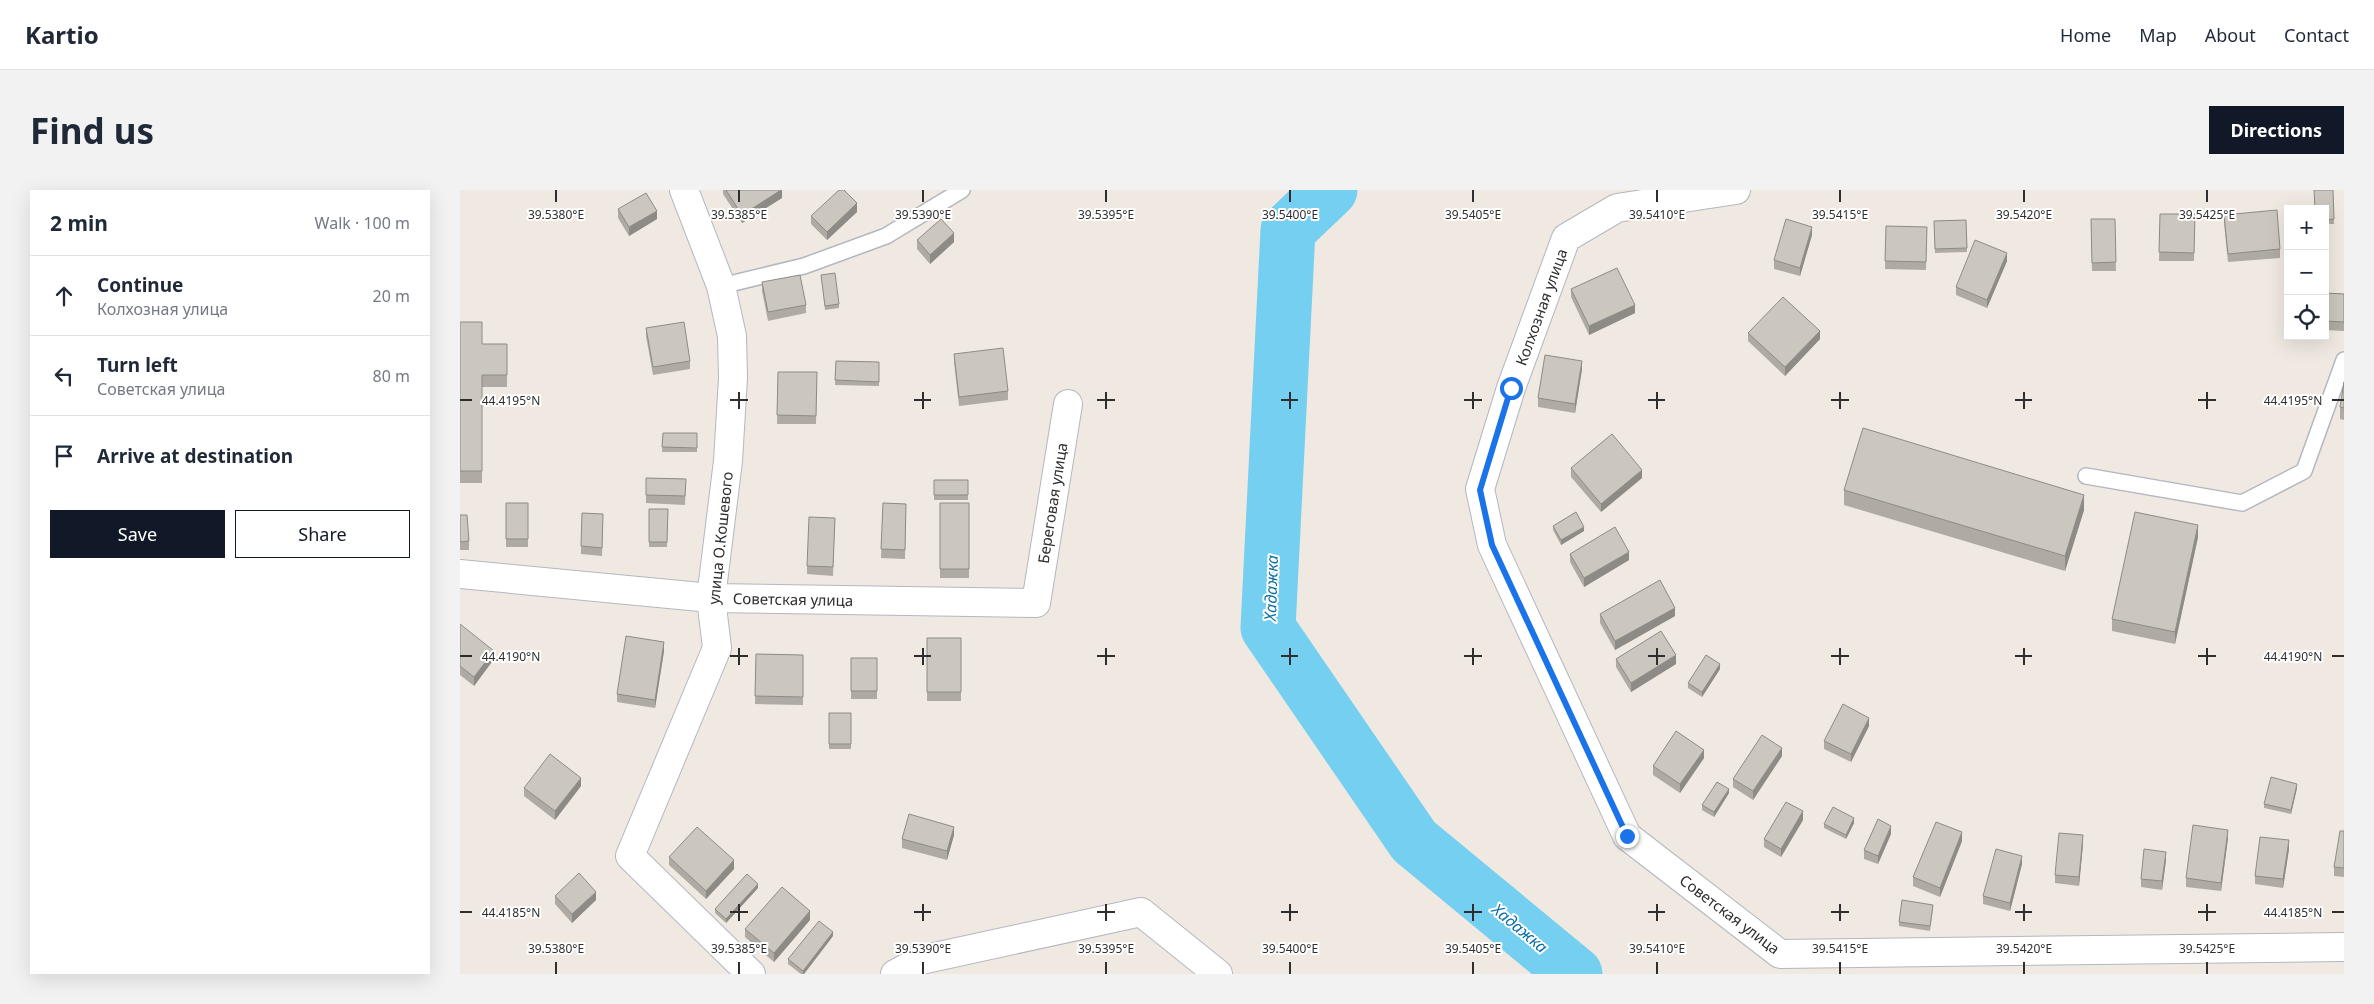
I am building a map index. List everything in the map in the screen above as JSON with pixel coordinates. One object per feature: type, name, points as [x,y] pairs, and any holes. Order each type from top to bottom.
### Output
[{"type":"street","name":"улица О.Кошевого","points":[[684,190],[721,286],[732,336],[733,378],[728,461],[710,598],[717,648],[630,856],[751,974]]},
{"type":"street","name":"Колхозная улица","points":[[1480,490],[1511,388],[1566,238],[1617,208],[1736,190]]},
{"type":"street","name":"Береговая улица","points":[[1036,603],[1068,404]]},
{"type":"street","name":"Советская улица","points":[[1480,490],[1492,545],[1627,836],[1780,954],[2344,947]]},
{"type":"street","name":"Советская улица","points":[[460,574],[710,598],[1036,603]]},
{"type":"street","points":[[895,974],[921,960],[1141,912],[1218,974]]},
{"type":"lane","points":[[721,286],[804,266],[886,236],[962,190]]},
{"type":"lane","points":[[2086,476],[2242,503],[2304,471],[2344,360]]},
{"type":"building","points":[[726,190],[781,190],[742,215]]},
{"type":"building","points":[[839,190],[844,190],[857,203],[827,232],[811,216]]},
{"type":"building","points":[[2314,190],[2333,190],[2334,219],[2329,220],[2329,205],[2315,205]]},
{"type":"building","points":[[646,193],[657,211],[629,227],[618,209]]},
{"type":"building","points":[[2277,210],[2280,249],[2228,254],[2224,215]]},
{"type":"building","points":[[2160,214],[2195,214],[2194,253],[2159,252]]},
{"type":"building","points":[[941,219],[954,233],[930,255],[917,240]]},
{"type":"building","points":[[1786,219],[1812,227],[1800,268],[1774,260]]},
{"type":"building","points":[[2091,219],[2115,219],[2116,262],[2092,263]]},
{"type":"building","points":[[1966,220],[1967,248],[1935,249],[1934,221]]},
{"type":"building","points":[[1886,226],[1927,227],[1926,262],[1885,261]]},
{"type":"building","points":[[1975,240],[2007,253],[1987,300],[1956,287]]},
{"type":"building","points":[[1617,268],[1635,305],[1589,326],[1571,289]]},
{"type":"building","points":[[835,273],[839,304],[825,306],[821,275]]},
{"type":"building","points":[[800,275],[806,305],[768,312],[762,282]]},
{"type":"building","points":[[2329,293],[2344,294],[2344,322],[2329,321]]},
{"type":"building","points":[[1783,297],[1820,331],[1785,367],[1748,333]]},
{"type":"building","points":[[460,322],[482,322],[482,344],[507,344],[507,375],[482,375],[482,471],[460,471]]},
{"type":"building","points":[[684,322],[690,361],[653,367],[646,328]]},
{"type":"building","points":[[1003,348],[1008,391],[959,397],[954,354]]},
{"type":"building","points":[[1545,355],[1582,361],[1575,404],[1538,398]]},
{"type":"building","points":[[836,361],[879,362],[879,382],[835,380]]},
{"type":"building","points":[[778,372],[817,372],[816,416],[777,415]]},
{"type":"building","points":[[2344,382],[2344,408],[2340,407]]},
{"type":"building","points":[[1863,428],[2084,495],[2065,556],[1844,490]]},
{"type":"building","points":[[663,433],[697,433],[697,448],[662,447]]},
{"type":"building","points":[[1612,434],[1642,470],[1601,504],[1571,468]]},
{"type":"building","points":[[646,478],[686,479],[685,496],[646,495]]},
{"type":"building","points":[[934,480],[968,480],[968,495],[934,495]]},
{"type":"building","points":[[506,503],[528,503],[528,539],[506,539]]},
{"type":"building","points":[[883,503],[906,504],[905,550],[881,549]]},
{"type":"building","points":[[940,503],[969,503],[969,569],[940,569]]},
{"type":"building","points":[[649,509],[668,509],[667,542],[649,542]]},
{"type":"building","points":[[1576,512],[1584,527],[1561,540],[1553,526]]},
{"type":"building","points":[[2135,512],[2198,525],[2175,632],[2112,619]]},
{"type":"building","points":[[582,513],[603,514],[602,548],[581,546]]},
{"type":"building","points":[[460,515],[467,515],[469,541],[460,542]]},
{"type":"building","points":[[809,517],[835,518],[833,567],[807,566]]},
{"type":"building","points":[[1615,527],[1629,552],[1584,578],[1570,554]]},
{"type":"building","points":[[1660,580],[1675,608],[1615,641],[1600,614]]},
{"type":"building","points":[[460,624],[494,651],[474,677],[460,666]]},
{"type":"building","points":[[1661,631],[1676,655],[1631,683],[1616,659]]},
{"type":"building","points":[[626,636],[664,642],[655,700],[617,694]]},
{"type":"building","points":[[927,638],[961,638],[961,692],[927,692]]},
{"type":"building","points":[[756,654],[803,655],[803,697],[755,696]]},
{"type":"building","points":[[1706,655],[1720,664],[1702,692],[1688,683]]},
{"type":"building","points":[[851,658],[877,658],[877,691],[851,691]]},
{"type":"building","points":[[1843,704],[1869,718],[1851,754],[1824,741]]},
{"type":"building","points":[[829,713],[851,713],[851,744],[829,744]]},
{"type":"building","points":[[1676,731],[1704,750],[1680,784],[1653,766]]},
{"type":"building","points":[[1762,735],[1782,748],[1753,791],[1733,779]]},
{"type":"building","points":[[550,754],[581,778],[555,811],[524,788]]},
{"type":"building","points":[[2271,777],[2297,784],[2291,810],[2264,804]]},
{"type":"building","points":[[1717,782],[1729,789],[1714,812],[1702,805]]},
{"type":"building","points":[[1786,802],[1803,811],[1781,849],[1764,839]]},
{"type":"building","points":[[1833,807],[1854,818],[1846,835],[1824,824]]},
{"type":"building","points":[[909,814],[954,827],[947,851],[902,839]]},
{"type":"building","points":[[1878,819],[1891,826],[1878,856],[1864,850]]},
{"type":"building","points":[[1936,822],[1962,832],[1940,888],[1913,877]]},
{"type":"building","points":[[2193,825],[2228,830],[2221,883],[2186,878]]},
{"type":"building","points":[[697,827],[734,860],[706,891],[669,857]]},
{"type":"building","points":[[2340,831],[2344,831],[2344,868],[2334,867]]},
{"type":"building","points":[[2059,833],[2083,835],[2079,877],[2055,875]]},
{"type":"building","points":[[2260,837],[2289,840],[2283,879],[2255,876]]},
{"type":"building","points":[[1996,849],[2022,856],[2010,903],[1983,896]]},
{"type":"building","points":[[2144,849],[2166,852],[2162,881],[2141,879]]},
{"type":"building","points":[[579,873],[596,892],[572,914],[555,896]]},
{"type":"building","points":[[747,874],[758,884],[726,919],[715,909]]},
{"type":"building","points":[[782,887],[810,911],[774,953],[745,929]]},
{"type":"building","points":[[1902,900],[1933,905],[1930,926],[1899,922]]},
{"type":"building","points":[[819,921],[833,932],[803,971],[788,959]]},
{"type":"waterway","name":"Хадажка","points":[[1330,190],[1288,230],[1268,628],[1414,841],[1575,974]]},
{"type":"route","points":[[1511,388],[1480,490],[1492,545],[1627,836]]}]
